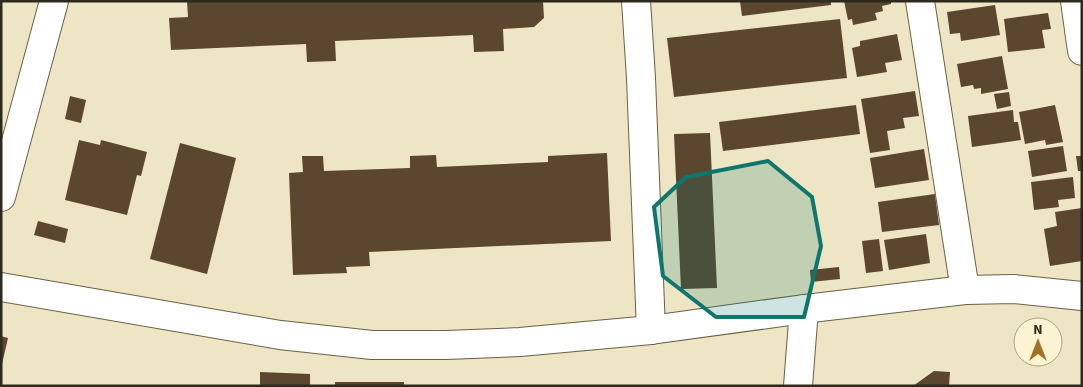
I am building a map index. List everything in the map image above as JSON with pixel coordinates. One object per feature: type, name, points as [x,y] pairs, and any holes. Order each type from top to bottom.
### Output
[{"type":"street","points":[[1,197],[54,1]]},
{"type":"street","points":[[636,1],[651,330]]},
{"type":"street","points":[[920,1],[964,290]]},
{"type":"street","points":[[1075,1],[1082,51]]},
{"type":"street","points":[[1,287],[280,335],[372,345],[520,342],[651,330],[804,308],[964,290],[1014,289],[1082,296]]},
{"type":"street","points":[[798,386],[804,308]]},
{"type":"highlighted area","points":[[768,161],[812,197],[821,246],[804,317],[716,317],[663,276],[654,207],[686,177]]},
{"type":"building","points":[[187,1],[543,1],[544,18],[534,27],[503,29],[504,51],[474,52],[473,35],[335,41],[336,61],[307,62],[306,44],[171,50],[169,18],[188,17]]},
{"type":"building","points":[[740,1],[831,1],[831,5],[742,16]]},
{"type":"building","points":[[844,1],[891,1],[891,4],[882,6],[883,11],[875,13],[877,20],[853,25],[852,19],[848,20]]},
{"type":"building","points":[[995,5],[1000,35],[961,41],[960,33],[950,34],[947,12]]},
{"type":"building","points":[[1048,13],[1051,29],[1042,30],[1045,48],[1008,52],[1004,19]]},
{"type":"building","points":[[840,19],[847,78],[674,97],[667,38]]},
{"type":"building","points":[[897,34],[902,60],[885,63],[887,72],[857,77],[852,48],[860,46],[860,41]]},
{"type":"building","points":[[1002,56],[1008,89],[981,94],[981,88],[974,89],[973,85],[961,87],[957,64]]},
{"type":"building","points":[[915,91],[919,116],[903,118],[905,128],[887,131],[890,150],[870,153],[861,99]]},
{"type":"building","points":[[1009,92],[1011,106],[997,109],[994,94]]},
{"type":"building","points":[[70,96],[86,100],[81,123],[65,119]]},
{"type":"building","points":[[856,105],[860,134],[723,151],[719,122]]},
{"type":"building","points":[[1055,105],[1063,142],[1046,145],[1045,140],[1025,144],[1019,112]]},
{"type":"building","points":[[1013,110],[1014,122],[1018,122],[1021,140],[972,147],[968,116]]},
{"type":"building","points":[[710,133],[717,288],[681,289],[674,134]]},
{"type":"building","points":[[79,140],[100,145],[101,140],[147,152],[141,176],[137,175],[127,215],[65,200]]},
{"type":"building","points":[[180,143],[236,158],[207,274],[150,259]]},
{"type":"building","points":[[1063,146],[1067,171],[1032,177],[1028,151]]},
{"type":"building","points":[[924,149],[929,180],[875,188],[870,158]]},
{"type":"building","points":[[607,153],[611,241],[369,252],[370,266],[346,267],[347,273],[293,275],[289,173],[303,172],[302,156],[323,156],[324,171],[410,168],[410,156],[436,155],[437,167],[548,162],[548,156]]},
{"type":"building","points":[[1076,156],[1082,156],[1082,171],[1078,171]]},
{"type":"building","points":[[1073,177],[1075,198],[1058,200],[1059,207],[1034,210],[1031,182]]},
{"type":"building","points":[[935,194],[939,225],[882,232],[878,202]]},
{"type":"building","points":[[1082,208],[1082,261],[1050,266],[1044,229],[1057,226],[1055,212]]},
{"type":"building","points":[[38,221],[68,229],[65,243],[34,235]]},
{"type":"building","points":[[926,234],[930,263],[889,270],[884,240]]},
{"type":"building","points":[[879,239],[883,271],[866,273],[862,241]]},
{"type":"building","points":[[839,267],[840,279],[811,282],[810,270]]},
{"type":"building","points":[[1,336],[8,338],[2,364],[1,364]]},
{"type":"building","points":[[934,371],[950,372],[949,386],[913,386]]},
{"type":"building","points":[[260,372],[310,374],[310,386],[260,386]]},
{"type":"building","points":[[335,382],[404,382],[404,386],[335,386]]}]
